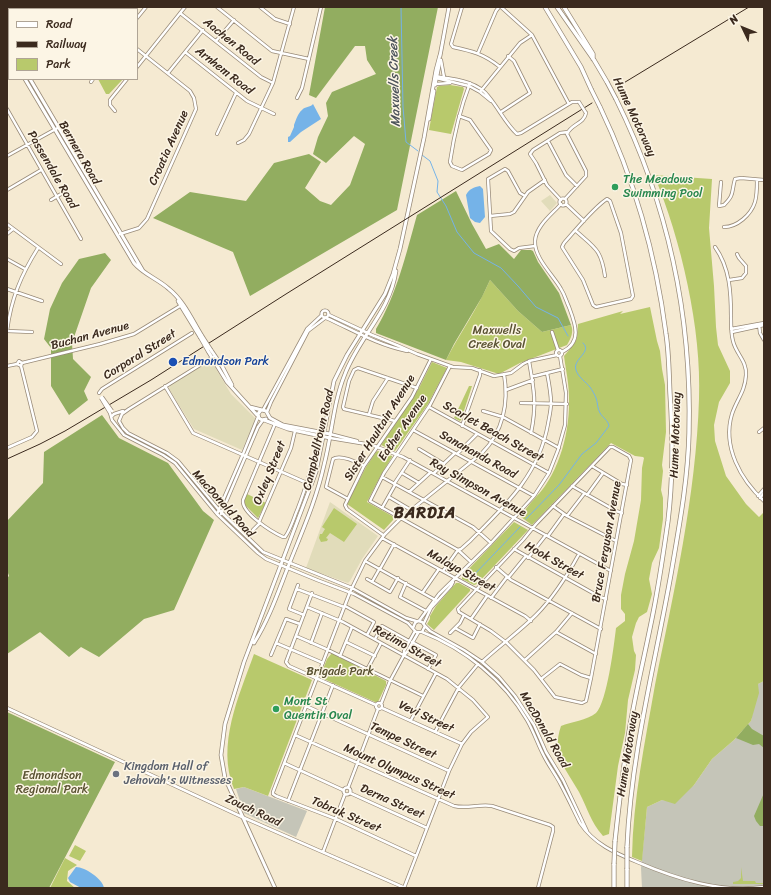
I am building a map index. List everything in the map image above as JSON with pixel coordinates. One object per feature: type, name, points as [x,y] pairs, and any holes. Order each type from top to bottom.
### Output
[{"type":"highway","name":"Hume Motorway","points":[[545,7],[592,89],[632,185],[656,277],[666,334],[673,436],[668,521],[656,602],[629,731],[621,781],[615,841],[614,888]]},
{"type":"highway","name":"Hume Motorway","points":[[557,7],[594,60],[616,99],[639,149],[650,178],[665,224],[679,284],[688,376],[689,433],[682,503],[671,574],[632,779],[627,846],[627,887]]},
{"type":"highway","points":[[564,7],[593,54],[594,60]]},
{"type":"main road","name":"Campbelltown Road","points":[[275,888],[225,778],[221,746],[227,718],[244,662],[269,616],[319,485],[339,392],[345,373],[350,362],[366,338],[393,286],[397,261],[424,138],[448,7]]},
{"type":"main road","name":"Campbelltown Road","points":[[424,138],[436,84],[436,77]]},
{"type":"main road","name":"Bernera Road","points":[[26,80],[57,128]]},
{"type":"main road","name":"Bernera Road","points":[[31,80],[137,266],[173,293],[182,303],[200,336]]},
{"type":"main road","name":"Campbelltown Road","points":[[251,648],[316,472],[334,381],[342,363],[385,294],[397,261]]},
{"type":"main road","points":[[178,299],[180,306],[210,351],[227,382],[260,420],[295,431],[323,437],[330,436]]},
{"type":"main road","points":[[250,407],[262,410],[275,422],[294,429],[295,431]]},
{"type":"main road","points":[[258,416],[258,412],[262,410]]},
{"type":"main road","points":[[264,420],[267,414]]},
{"type":"main road","points":[[285,426],[324,433],[330,436]]},
{"type":"street","points":[[138,17],[146,7]]},
{"type":"street","points":[[138,65],[185,7]]},
{"type":"street","points":[[217,7],[267,48],[281,53],[309,59]]},
{"type":"street","points":[[260,7],[275,19],[290,24]]},
{"type":"street","points":[[238,143],[247,137],[273,83],[294,7]]},
{"type":"street","points":[[297,98],[302,88],[321,7]]},
{"type":"street","points":[[462,7],[451,44],[453,47],[478,53],[487,57],[500,67]]},
{"type":"street","points":[[478,53],[496,11],[500,7],[532,35],[569,104]]},
{"type":"street","name":"Aachen Road","points":[[180,13],[261,77],[273,83]]},
{"type":"street","points":[[216,42],[234,20]]},
{"type":"street","points":[[168,73],[202,30]]},
{"type":"street","points":[[481,91],[520,42],[532,35]]},
{"type":"street","name":"Croatia Avenue","points":[[119,235],[139,228],[147,219],[195,112],[196,104],[192,93],[138,50]]},
{"type":"street","name":"Arnhem Road","points":[[185,52],[247,101],[274,114]]},
{"type":"street","points":[[440,55],[442,74],[444,77]]},
{"type":"street","points":[[501,112],[530,93],[514,61],[508,56]]},
{"type":"street","points":[[322,315],[362,330],[409,351],[450,366],[457,368],[472,368],[494,376],[511,373],[529,361],[558,355],[568,349],[574,341],[576,327],[562,291],[540,258],[535,246],[538,231],[542,224],[561,204],[561,200],[551,190],[530,154],[533,150],[560,134],[568,132],[571,128],[584,119],[586,113],[579,102],[574,101],[519,134],[516,133],[501,112],[481,91],[469,85],[444,77],[436,77]]},
{"type":"street","points":[[436,77],[469,85]]},
{"type":"street","points":[[115,111],[110,102],[126,80]]},
{"type":"street","points":[[436,84],[453,82]]},
{"type":"street","points":[[459,116],[470,120],[491,150],[489,154],[463,170],[452,166],[450,162],[459,116],[469,85]]},
{"type":"street","points":[[217,134],[236,93]]},
{"type":"street","name":"Passendale Road","points":[[7,109],[81,239]]},
{"type":"street","points":[[7,120],[12,118]]},
{"type":"street","points":[[7,156],[63,125]]},
{"type":"street","points":[[561,200],[565,199],[585,178],[586,171],[568,138],[568,132]]},
{"type":"street","points":[[548,141],[566,175],[577,186]]},
{"type":"street","points":[[525,196],[520,193],[507,170],[503,169],[490,178],[488,181],[491,231],[514,251],[519,248],[535,246]]},
{"type":"street","points":[[7,190],[41,170]]},
{"type":"street","points":[[721,182],[720,206],[724,206],[732,196],[735,179],[741,178],[764,180]]},
{"type":"street","points":[[490,216],[510,214],[514,212],[528,192],[545,180]]},
{"type":"street","points":[[724,227],[738,224],[752,208],[756,199],[757,180]]},
{"type":"street","points":[[51,200],[61,194]]},
{"type":"street","points":[[565,199],[567,201],[566,204],[584,221]]},
{"type":"street","points":[[607,199],[610,201],[622,233],[633,298],[596,307],[593,305],[583,280],[562,247],[584,221],[603,202],[607,199]]},
{"type":"street","points":[[561,204],[566,204]]},
{"type":"street","points":[[7,224],[61,264]]},
{"type":"street","points":[[7,234],[13,229]]},
{"type":"street","points":[[576,231],[599,253],[605,276]]},
{"type":"street","points":[[715,247],[729,280],[731,292],[732,331],[735,347],[745,363],[746,373],[745,387],[732,415],[730,431],[731,444],[740,473],[749,486],[764,501]]},
{"type":"street","points":[[32,332],[7,331],[15,291],[24,270],[38,248]]},
{"type":"street","points":[[729,280],[743,277],[746,273],[746,266],[738,258],[737,254]]},
{"type":"street","points":[[7,260],[24,270]]},
{"type":"street","points":[[7,289],[42,301]]},
{"type":"street","name":"Buchan Avenue","points":[[7,366],[17,364],[20,361],[22,364],[134,334],[180,306]]},
{"type":"street","points":[[287,366],[306,329],[322,315],[322,312],[328,312],[327,317]]},
{"type":"street","points":[[327,317],[366,338],[398,349],[409,351]]},
{"type":"street","points":[[267,414],[308,331],[327,317]]},
{"type":"street","points":[[732,331],[764,324]]},
{"type":"street","points":[[759,325],[761,335],[764,340]]},
{"type":"street","name":"Corporal Street","points":[[111,412],[99,393],[102,389],[192,333],[193,326]]},
{"type":"street","points":[[420,632],[415,631],[413,628],[414,624],[449,584],[453,582],[491,543],[534,496],[549,473],[559,448],[565,425],[566,404],[563,369],[556,353],[558,350],[552,332]]},
{"type":"street","name":"Corporal Street","points":[[192,333],[200,336]]},
{"type":"street","points":[[558,350],[562,352]]},
{"type":"street","points":[[262,410],[294,354],[296,354]]},
{"type":"street","points":[[111,412],[112,420],[114,422],[129,409],[213,356]]},
{"type":"street","name":"Sister Haultain Avenue","points":[[345,506],[364,466],[417,388],[431,359]]},
{"type":"street","points":[[529,361],[533,380],[535,403],[535,416],[531,433]]},
{"type":"street","points":[[7,448],[32,437],[37,431],[22,364]]},
{"type":"street","name":"Eather Avenue","points":[[382,508],[372,503],[370,500],[382,477],[429,407],[450,366]]},
{"type":"street","points":[[396,421],[345,410],[343,408],[346,391],[353,371],[358,368],[417,388]]},
{"type":"street","points":[[532,376],[563,369]]},
{"type":"street","points":[[462,426],[480,375],[480,370]]},
{"type":"street","points":[[443,571],[458,550],[479,532],[520,489],[535,466],[545,441],[551,403],[547,373]]},
{"type":"street","points":[[284,763],[351,590],[365,561],[383,536],[400,519],[482,453],[491,442],[503,417],[506,402],[504,374]]},
{"type":"street","points":[[369,414],[373,401],[388,378]]},
{"type":"street","points":[[506,390],[533,380]]},
{"type":"street","points":[[165,386],[192,432],[307,483]]},
{"type":"street","points":[[522,403],[566,404]]},
{"type":"street","name":"Scarlet Beach Street","points":[[429,407],[549,473]]},
{"type":"street","points":[[112,417],[129,409]]},
{"type":"street","points":[[483,411],[503,417],[559,448]]},
{"type":"street","points":[[111,412],[116,414]]},
{"type":"street","name":"MacDonald Road","points":[[116,414],[123,428],[128,433],[167,452],[178,461],[219,510],[267,555],[351,590],[406,618],[418,621]]},
{"type":"street","points":[[220,517],[245,455],[258,416]]},
{"type":"street","points":[[217,514],[258,427],[264,420]]},
{"type":"street","name":"MacDonald Road","points":[[114,422],[124,435],[163,455],[175,463],[217,514],[266,559],[321,582],[351,590],[408,623],[413,628]]},
{"type":"street","points":[[275,424],[242,503],[244,508],[259,522],[281,536],[286,537],[307,483],[313,459]]},
{"type":"street","points":[[759,432],[764,428]]},
{"type":"street","name":"Sanananda Road","points":[[413,430],[534,496]]},
{"type":"street","name":"Oxley Street","points":[[253,530],[259,522],[291,448],[295,431]]},
{"type":"street","points":[[409,492],[456,454],[477,434]]},
{"type":"street","name":"Ray Simpson Avenue","points":[[330,436],[377,447],[410,460],[611,571]]},
{"type":"street","name":"Bruce Ferguson Avenue","points":[[611,447],[631,458],[592,678],[586,701],[583,703],[554,697],[525,660],[506,642],[459,612],[458,608],[592,466],[608,448],[611,447]]},
{"type":"street","points":[[419,449],[444,464]]},
{"type":"street","points":[[348,499],[326,487],[333,459],[336,457],[351,460],[364,466]]},
{"type":"street","points":[[410,460],[382,508],[458,550],[471,562]]},
{"type":"street","points":[[592,466],[627,485]]},
{"type":"street","points":[[402,473],[419,483]]},
{"type":"street","points":[[491,598],[603,473]]},
{"type":"street","points":[[382,477],[473,527],[491,543]]},
{"type":"street","points":[[572,486],[622,513]]},
{"type":"street","points":[[759,497],[764,489]]},
{"type":"street","points":[[759,497],[764,493]]},
{"type":"street","points":[[389,497],[411,510]]},
{"type":"street","name":"Malaya Street","points":[[345,506],[394,544],[525,616],[531,621]]},
{"type":"street","points":[[553,506],[566,515],[616,541]]},
{"type":"street","points":[[372,582],[394,544]]},
{"type":"street","name":"Hook Street","points":[[514,549],[606,599]]},
{"type":"street","points":[[482,662],[531,621],[550,601],[579,554]]},
{"type":"street","points":[[365,561],[436,600]]},
{"type":"street","points":[[496,567],[508,578],[601,628]]},
{"type":"street","points":[[423,592],[439,569]]},
{"type":"street","points":[[367,579],[390,592],[398,578]]},
{"type":"street","points":[[406,583],[400,597],[426,611]]},
{"type":"street","points":[[298,585],[289,609],[304,615]]},
{"type":"street","points":[[297,589],[345,607],[374,622],[366,635]]},
{"type":"street","points":[[312,594],[286,662],[289,666],[376,705],[381,704]]},
{"type":"street","points":[[471,619],[487,596]]},
{"type":"street","points":[[411,642],[420,632],[427,615],[436,600]]},
{"type":"street","name":"Retimo Street","points":[[307,608],[340,620],[459,687],[488,717],[471,732],[462,744]]},
{"type":"street","points":[[311,643],[322,613]]},
{"type":"street","points":[[525,660],[556,632],[572,613]]},
{"type":"street","points":[[450,633],[464,615]]},
{"type":"street","points":[[271,655],[286,618],[300,624]]},
{"type":"street","points":[[418,621],[424,625]]},
{"type":"street","points":[[455,628],[473,638],[480,624]]},
{"type":"street","name":"MacDonald Road","points":[[424,625],[482,662],[507,686],[528,714],[549,757],[563,780],[588,833]]},
{"type":"street","points":[[375,639],[382,626],[436,655],[428,669]]},
{"type":"street","points":[[340,656],[352,627]]},
{"type":"street","points":[[378,709],[382,708],[381,704],[390,681],[407,652],[415,631]]},
{"type":"street","name":"MacDonald Road","points":[[420,632],[452,647],[478,664],[501,684],[520,709],[531,728],[544,756],[562,785],[580,823],[599,843],[611,851],[674,877],[714,886],[736,888],[763,887]]},
{"type":"street","points":[[556,632],[596,654]]},
{"type":"street","points":[[296,636],[423,696]]},
{"type":"street","points":[[346,642],[375,656]]},
{"type":"street","points":[[276,643],[323,663]]},
{"type":"street","points":[[367,670],[381,643]]},
{"type":"street","points":[[435,732],[459,687],[478,664]]},
{"type":"street","points":[[541,679],[560,664],[581,675],[592,678]]},
{"type":"street","points":[[411,720],[436,673]]},
{"type":"street","points":[[288,801],[333,685]]},
{"type":"street","points":[[345,794],[350,793],[348,788],[378,709],[376,705]]},
{"type":"street","name":"Tempe Street","points":[[306,706],[449,771]]},
{"type":"street","name":"Zouch Road","points":[[7,708],[242,817],[405,888]]},
{"type":"street","name":"Vevi Street","points":[[382,708],[462,744]]},
{"type":"street","name":"Mount Olympus Street","points":[[295,734],[438,800],[459,808],[492,806],[552,826],[553,831],[538,888]]},
{"type":"street","points":[[405,888],[449,771],[462,744]]},
{"type":"street","name":"Derna Street","points":[[284,763],[343,790]]},
{"type":"street","name":"Tobruk Street","points":[[284,763],[273,792],[275,795],[336,819],[416,856]]},
{"type":"street","points":[[323,852],[345,794],[343,790],[348,788]]},
{"type":"street","name":"Derna Street","points":[[350,793],[427,828]]},
{"type":"street","points":[[246,826],[248,822],[252,821]]},
{"type":"shaded area","points":[[550,195],[557,203],[550,211],[541,201]]},
{"type":"shaded area","points":[[207,362],[212,362],[231,394],[256,419],[242,450],[194,429],[169,389],[170,385]]},
{"type":"shaded area","points":[[330,502],[378,536],[348,583],[306,568]]},
{"type":"shaded area","points":[[764,681],[764,888],[642,888],[641,868],[647,807],[662,800],[670,801],[694,785],[712,759],[734,740],[751,721],[758,684]]},
{"type":"shaded area","points":[[244,787],[307,811],[296,837],[244,813],[236,789]]},
{"type":"green space","points":[[325,7],[438,7],[397,210],[250,296],[233,252],[153,218],[190,192],[246,201],[274,163],[309,154],[321,162],[305,188],[320,201],[331,205],[350,185],[365,144],[354,136],[326,163],[313,154],[318,137],[328,116],[326,103],[332,92],[376,74],[367,60],[365,46],[355,46],[316,98],[309,95]]},
{"type":"green space","points":[[99,80],[122,80],[109,94],[106,94]]},
{"type":"green space","points":[[450,85],[463,87],[464,89],[451,134],[429,130],[437,87]]},
{"type":"green space","points":[[654,175],[712,179],[709,228],[716,327],[718,345],[730,371],[730,383],[719,402],[714,425],[715,441],[726,476],[746,504],[759,517],[764,512],[764,681],[758,684],[759,693],[751,721],[734,740],[712,759],[694,785],[675,804],[662,800],[647,807],[642,861],[632,857],[637,792],[655,685],[689,507],[694,471],[699,399],[697,344],[688,285],[673,227]]},
{"type":"green space","points":[[456,191],[486,249],[499,244],[514,259],[521,250],[533,251],[538,262],[559,293],[571,325],[542,332],[518,311],[490,280],[446,360],[376,333],[376,329],[390,302],[395,288],[405,259],[417,215]]},
{"type":"green space","points":[[105,253],[111,260],[91,288],[72,343],[73,359],[91,377],[84,391],[88,400],[69,415],[51,386],[51,348],[44,339],[50,309],[62,283],[79,259]]},
{"type":"green space","name":"Maxwells Creek Oval","points":[[490,280],[518,311],[542,332],[571,325],[572,335],[567,345],[520,363],[499,374],[461,362],[446,360],[480,301]]},
{"type":"green space","points":[[650,307],[660,351],[665,385],[666,432],[661,490],[663,498],[663,519],[659,548],[652,563],[649,579],[652,594],[647,612],[639,617],[632,637],[636,655],[635,670],[628,700],[625,733],[618,766],[609,834],[603,836],[592,820],[579,792],[561,761],[558,736],[561,726],[584,719],[596,713],[600,707],[607,686],[616,628],[625,621],[625,614],[621,609],[621,595],[634,541],[641,500],[642,468],[644,458],[635,456],[611,443],[532,525],[521,517],[526,508],[545,486],[552,475],[562,450],[566,436],[569,409],[568,383],[564,356],[577,338],[578,324],[623,311],[620,314]]},
{"type":"green space","points":[[432,362],[447,368],[428,404],[395,451],[381,445],[419,388]]},
{"type":"green space","points":[[469,386],[472,386],[460,421],[454,418]]},
{"type":"green space","points":[[102,415],[119,438],[168,463],[203,511],[214,520],[174,610],[144,619],[99,657],[81,647],[69,657],[40,632],[7,654],[7,578],[9,576],[7,570],[7,521],[43,483],[44,452]]},
{"type":"green space","points":[[378,451],[392,457],[367,502],[394,517],[384,530],[347,504],[366,467]]},
{"type":"green space","points":[[247,494],[266,503],[258,518],[244,504]]},
{"type":"green space","points":[[334,508],[357,524],[344,542],[330,533],[326,538],[328,539],[327,541],[321,542],[319,538],[320,534],[322,534],[325,529],[322,527]]},
{"type":"green space","points":[[514,522],[528,530],[477,584],[474,585],[462,579],[462,576]]},
{"type":"green space","points":[[456,583],[470,589],[470,591],[434,630],[427,624],[430,616],[436,606]]},
{"type":"green space","name":"Brigade Park","points":[[332,653],[386,681],[386,685],[378,702],[324,679],[326,676],[321,674],[327,659]]},
{"type":"green space","points":[[254,654],[312,680],[268,796],[244,787],[234,789],[229,772],[227,755],[228,738],[236,704]]},
{"type":"green space","name":"Edmondson Regional Park","points":[[7,712],[115,762],[49,888],[7,888]]},
{"type":"green space","points":[[748,724],[752,729],[764,736],[764,748],[759,744],[753,745],[736,738]]},
{"type":"green space","points":[[764,793],[764,826],[760,826],[754,816]]},
{"type":"green space","points":[[75,845],[86,851],[80,861],[69,856]]},
{"type":"green space","points":[[65,858],[77,865],[68,871],[67,881],[75,888],[50,888]]},
{"type":"green space","points":[[741,867],[743,881],[755,881],[756,883],[764,884],[733,884],[733,882],[738,881],[741,878]]},
{"type":"water","points":[[313,104],[321,119],[288,142],[288,137],[290,136],[299,113],[303,109]]},
{"type":"water","points":[[480,186],[483,189],[485,217],[480,223],[475,222],[470,218],[466,195],[472,189]]},
{"type":"water","points":[[76,867],[84,869],[97,877],[104,888],[81,888],[70,882],[68,878]]},
{"type":"waterway","name":"Maxwells Creek","points":[[401,7],[403,107],[406,142],[418,151]]},
{"type":"waterway","name":"Maxwells Creek","points":[[422,155],[430,161],[438,181],[437,192],[446,206],[457,232],[474,253],[501,268],[536,307],[558,318],[568,336]]},
{"type":"waterway","points":[[526,519],[559,485],[582,454],[596,443],[609,426],[608,422],[599,411],[597,400],[593,391],[578,375],[576,370],[577,362],[586,349],[583,343]]},
{"type":"waterway","points":[[471,578],[520,527]]},
{"type":"railway","points":[[617,87],[749,7]]},
{"type":"railway","points":[[7,459],[65,431],[151,380],[592,103]]},
{"type":"place","name":"The Meadows Swimming Pool","points":[[615,187]]},
{"type":"place","name":"Edmondson Park","points":[[173,362]]},
{"type":"place","name":"Mont St Quentin Oval","points":[[276,709]]},
{"type":"place","name":"Kingdom Hall of Jehovah's Witnesses","points":[[116,774]]},
{"type":"district","name":"BARDIA","points":[[425,514]]}]
